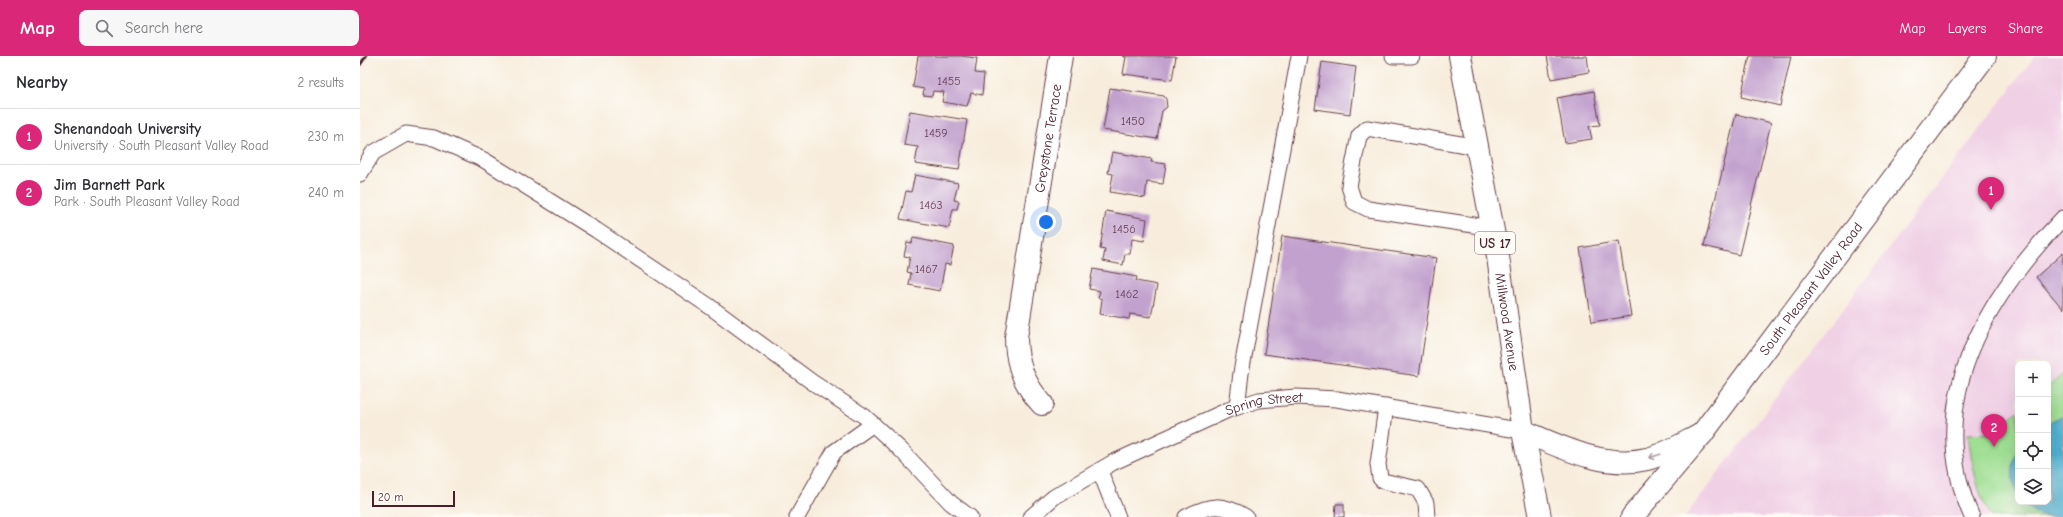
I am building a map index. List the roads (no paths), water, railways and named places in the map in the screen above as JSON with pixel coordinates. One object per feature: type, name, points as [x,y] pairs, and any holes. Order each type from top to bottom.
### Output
[{"type":"main road","name":"Greystone Terrace","points":[[1042,404],[1033,394],[1022,373],[1016,349],[1016,337],[1061,56]]},
{"type":"main road","name":"Millwood Avenue","points":[[1460,56],[1478,147],[1523,431],[1540,517]]},
{"type":"main road","name":"South Pleasant Valley Road","points":[[1632,517],[1702,434],[1985,56]]},
{"type":"main road","points":[[1523,431],[1564,448],[1599,459],[1628,461],[1646,459],[1666,452],[1702,434]]},
{"type":"lane","points":[[1237,406],[1241,374],[1299,56]]},
{"type":"lane","points":[[1393,56],[1412,56]]},
{"type":"lane","points":[[1478,147],[1367,128],[1359,136],[1349,186],[1350,192],[1354,202],[1368,209],[1492,228]]},
{"type":"lane","points":[[360,174],[373,152],[406,134],[434,138],[484,160],[596,230],[709,306],[873,424],[902,450],[951,503],[970,517]]},
{"type":"lane","points":[[1972,517],[1959,482],[1954,457],[1952,434],[1953,414],[1960,384],[1970,353],[1988,314],[2008,282],[2063,218]]},
{"type":"lane","name":"Spring Street","points":[[1031,517],[1054,497],[1100,471],[1237,406],[1259,400],[1296,397],[1337,399],[1523,431]]},
{"type":"lane","points":[[1386,407],[1378,464],[1380,478],[1383,481],[1418,489],[1426,503],[1427,517]]},
{"type":"lane","points":[[797,517],[834,452],[873,424]]},
{"type":"lane","points":[[1100,471],[1118,517]]},
{"type":"lane","points":[[1186,517],[1213,506],[1229,508],[1246,517]]},
{"type":"water","points":[[2063,415],[2063,517],[2041,514],[2031,510],[2026,505],[2051,505],[2051,421]]},
{"type":"water","points":[[2015,458],[2015,489],[2013,478]]},
{"type":"railway","points":[[360,65],[366,56]]},
{"type":"place","name":"Shenandoah University","points":[[1991,210]]},
{"type":"place","name":"Jim Barnett Park","points":[[1994,447]]}]
